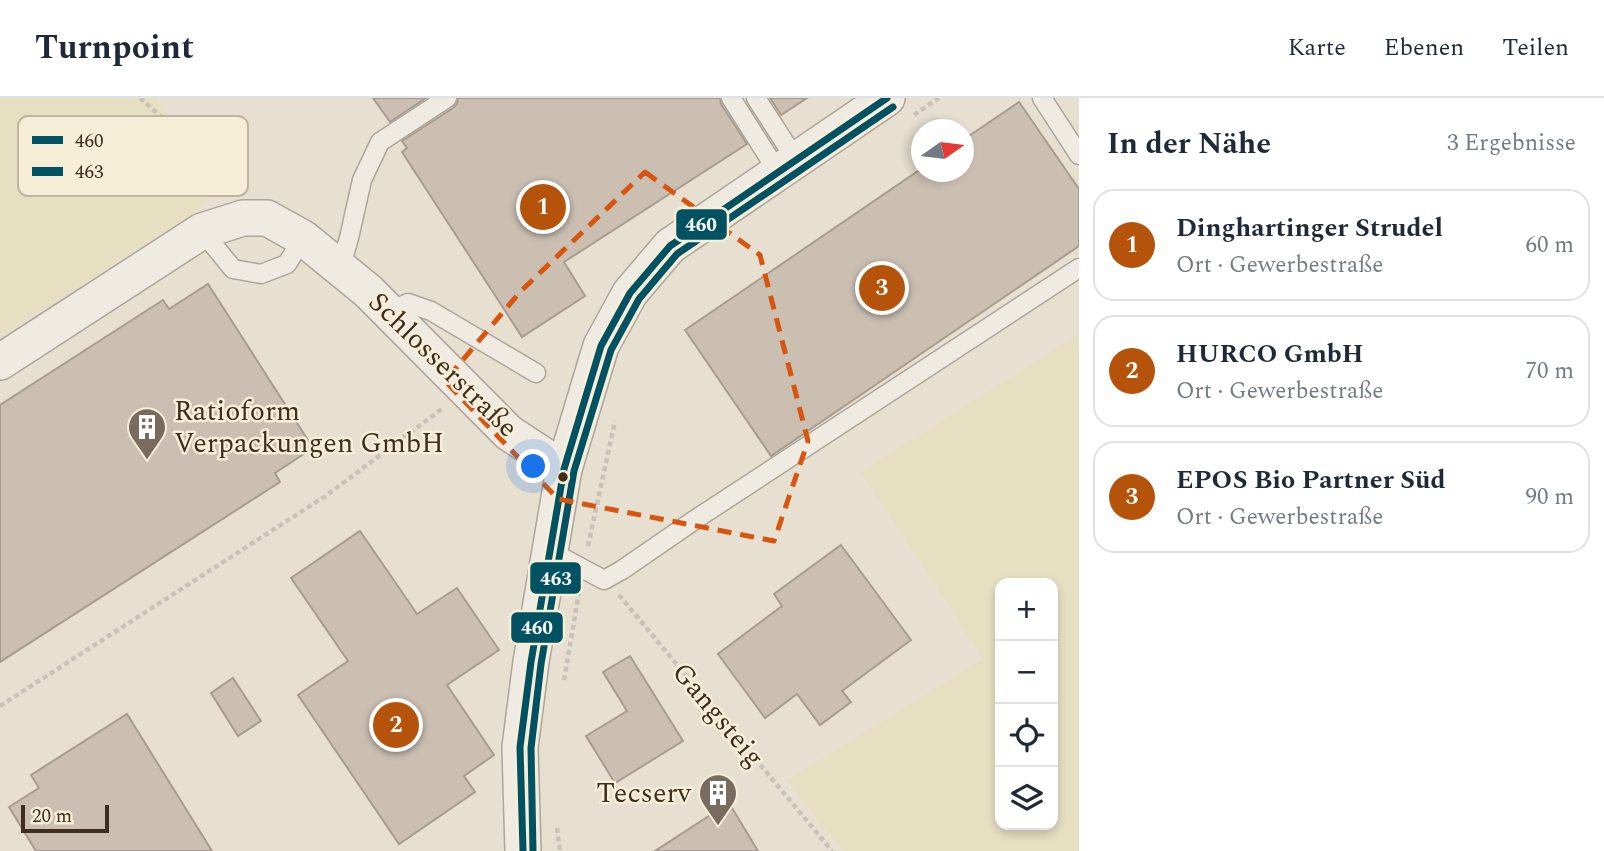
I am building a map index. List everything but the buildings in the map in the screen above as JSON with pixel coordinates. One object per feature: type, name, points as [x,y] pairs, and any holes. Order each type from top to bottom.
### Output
[{"type":"street","points":[[523,851],[520,747],[531,662],[564,469],[601,346],[630,293],[670,246],[787,166],[891,104]]},
{"type":"street","points":[[0,362],[202,230],[243,218],[267,218]]},
{"type":"street","name":"Schlosserstraße","points":[[267,218],[303,238],[368,291],[509,433],[564,469]]},
{"type":"lane","points":[[340,269],[362,180],[380,142],[447,98]]},
{"type":"lane","points":[[731,98],[787,166]]},
{"type":"lane","points":[[756,98],[787,166]]},
{"type":"lane","points":[[1042,98],[1079,155]]},
{"type":"lane","points":[[202,230],[233,269],[261,274],[286,264],[303,238]]},
{"type":"lane","points":[[550,551],[604,580],[1079,268]]},
{"type":"lane","points":[[388,312],[408,303],[431,311],[536,373]]},
{"type":"path","points":[[140,98],[160,116]]},
{"type":"path","points":[[891,104],[939,98]]},
{"type":"path","points":[[243,196],[267,218]]},
{"type":"path","points":[[0,706],[327,495],[467,390]]},
{"type":"path","points":[[562,690],[583,568],[617,408]]},
{"type":"path","name":"Gangsteig","points":[[604,580],[832,851]]},
{"type":"path","points":[[556,825],[560,851]]},
{"type":"highlighted area","points":[[645,172],[760,255],[808,441],[774,541],[558,499],[445,381],[520,292]]},
{"type":"shaded area","points":[[0,98],[156,98],[168,116],[18,116],[18,196],[209,196],[189,216],[0,337]]},
{"type":"shaded area","points":[[1079,334],[1079,851],[843,851],[786,781],[983,659],[861,472]]},
{"type":"transit line","name":"460","points":[[523,851],[520,747],[531,662],[564,469],[601,346],[630,293],[670,246],[887,98]]},
{"type":"transit line","name":"463","points":[[533,851],[531,748],[541,664],[574,471],[611,350],[639,299],[677,254],[893,107]]},
{"type":"place","name":"Dinghartinger Strudel","points":[[543,207]]},
{"type":"place","name":"EPOS Bio Partner Süd","points":[[882,288]]},
{"type":"place","name":"Ratioform Verpackungen GmbH","points":[[147,461]]},
{"type":"place","name":"HURCO GmbH","points":[[396,725]]},
{"type":"place","name":"Tecserv","points":[[718,827]]}]
